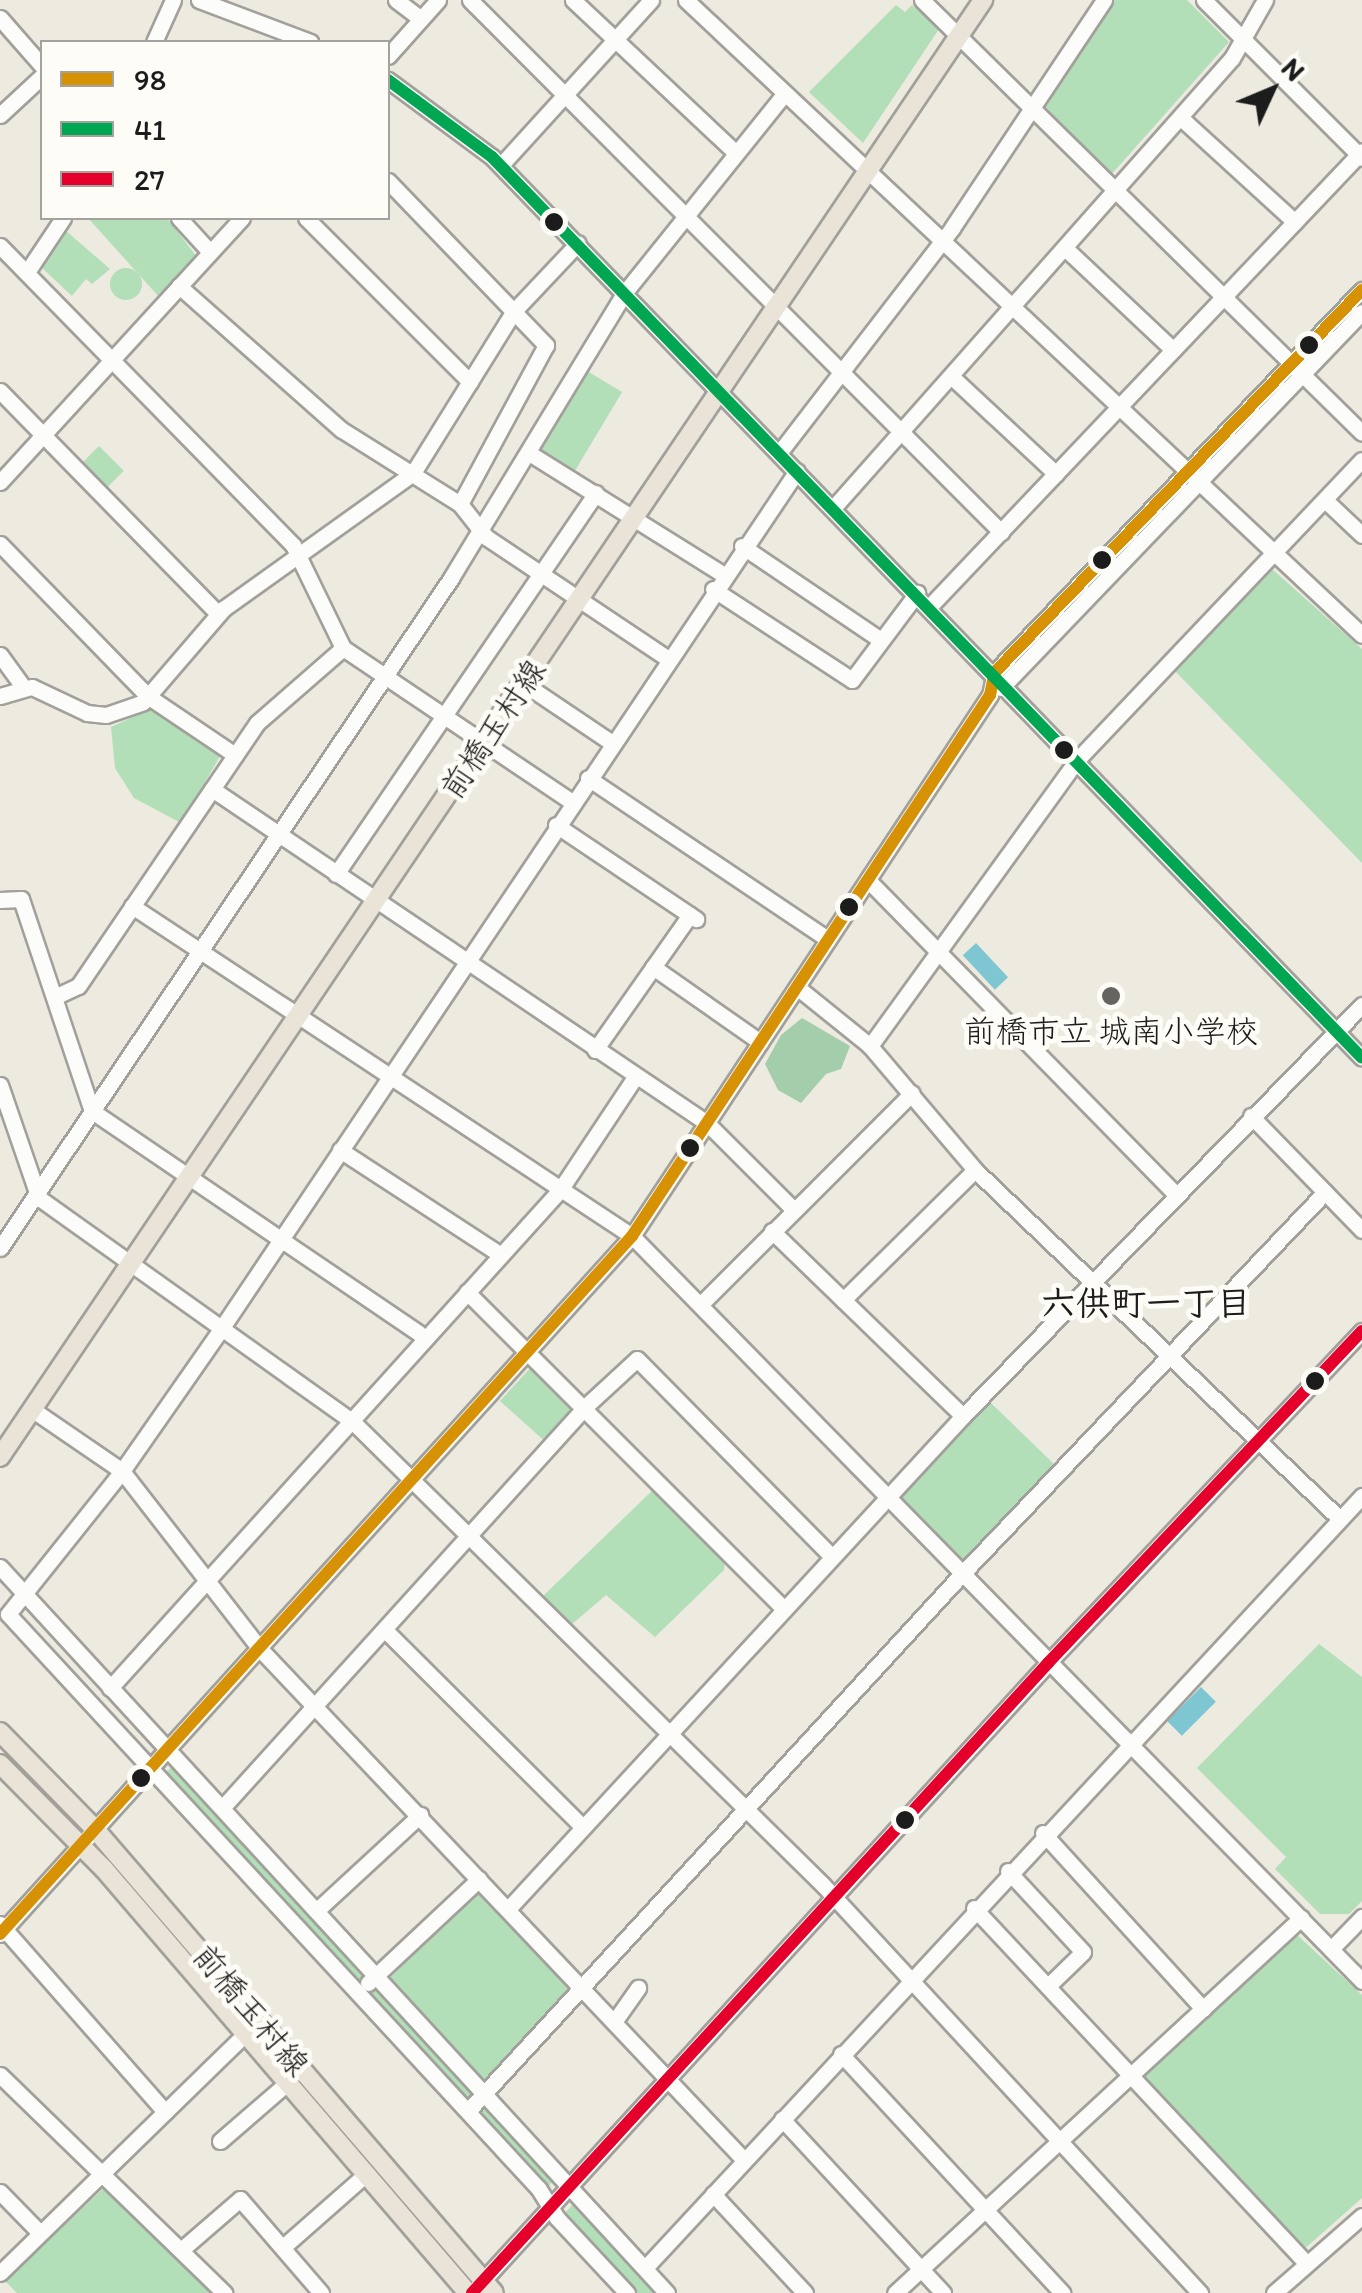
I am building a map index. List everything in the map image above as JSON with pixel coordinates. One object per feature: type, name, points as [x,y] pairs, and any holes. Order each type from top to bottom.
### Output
[{"type":"main road","name":"前橋玉村線","points":[[0,1457],[379,904],[483,742],[983,0]]},
{"type":"main road","name":"前橋玉村線","points":[[0,1732],[94,1828],[479,2290]]},
{"type":"main road","name":"前橋玉村線","points":[[0,1764],[81,1844],[366,2174],[479,2290]]},
{"type":"street","points":[[155,40],[172,0]]},
{"type":"street","points":[[199,0],[305,40]]},
{"type":"street","points":[[396,0],[421,19]]},
{"type":"street","points":[[390,54],[438,0]]},
{"type":"street","points":[[470,0],[688,213],[1001,532]]},
{"type":"street","points":[[573,0],[735,152]]},
{"type":"street","points":[[500,165],[651,0]]},
{"type":"street","points":[[686,0],[1362,636]]},
{"type":"street","points":[[922,0],[1033,105],[1362,433]]},
{"type":"street","points":[[779,453],[942,241],[1104,0]]},
{"type":"street","points":[[930,606],[1361,154],[1204,0]]},
{"type":"street","points":[[834,507],[1246,42],[1265,0]]},
{"type":"street","points":[[0,18],[40,64]]},
{"type":"street","points":[[0,115],[40,78]]},
{"type":"street","points":[[390,81],[457,125],[500,165],[719,394],[1001,678],[1362,1058]]},
{"type":"street","points":[[2,1242],[481,532],[624,292],[785,93]]},
{"type":"street","points":[[1181,118],[1295,222]]},
{"type":"street","points":[[390,183],[514,311],[547,352],[460,504]]},
{"type":"street","points":[[27,272],[61,220]]},
{"type":"street","points":[[181,220],[210,252]]},
{"type":"street","points":[[0,482],[240,220]]},
{"type":"street","points":[[308,220],[470,382]]},
{"type":"street","points":[[0,696],[24,688],[55,694],[87,713],[122,711],[149,697],[218,614],[298,552],[412,473],[514,311],[578,244]]},
{"type":"street","points":[[0,246],[298,552],[343,648],[572,802]]},
{"type":"street","points":[[1066,248],[1173,350]]},
{"type":"street","points":[[180,286],[342,430],[460,504],[481,532],[668,659]]},
{"type":"street","points":[[165,2112],[2,1929],[632,1236],[1001,678],[1296,370],[1362,290]]},
{"type":"street","points":[[1296,370],[1362,312]]},
{"type":"street","points":[[952,377],[1056,474]]},
{"type":"street","points":[[0,391],[218,614]]},
{"type":"street","points":[[529,452],[723,574]]},
{"type":"street","points":[[870,1046],[1078,759],[1362,460]]},
{"type":"street","points":[[626,2293],[468,2112],[8,1614],[122,1471],[220,1329],[723,574],[796,471]]},
{"type":"street","points":[[336,874],[596,493]]},
{"type":"street","points":[[1325,500],[1362,535]]},
{"type":"street","points":[[0,544],[149,697],[235,754]]},
{"type":"street","points":[[742,546],[881,640]]},
{"type":"street","points":[[713,589],[848,680],[917,593]]},
{"type":"street","points":[[54,997],[78,986],[270,708],[343,648]]},
{"type":"street","points":[[0,656],[24,688]]},
{"type":"street","points":[[523,683],[612,743]]},
{"type":"street","points":[[588,778],[828,939]]},
{"type":"street","points":[[212,789],[707,1123],[794,1210]]},
{"type":"street","points":[[556,825],[693,917],[595,1050]]},
{"type":"street","points":[[868,880],[1176,1195]]},
{"type":"street","points":[[0,900],[21,900],[92,1111],[419,1333]]},
{"type":"street","points":[[132,906],[388,1080],[632,1236],[960,1576],[1362,1981]]},
{"type":"street","points":[[654,967],[760,1042]]},
{"type":"street","points":[[797,987],[870,1046],[975,1170],[1340,1519]]},
{"type":"street","points":[[508,1909],[962,1416],[1362,1005]]},
{"type":"street","points":[[110,1688],[560,1190],[635,1076]]},
{"type":"street","points":[[0,1085],[7,1131],[36,1194],[352,1421],[833,1895],[1200,2293]]},
{"type":"street","points":[[701,1304],[912,1093]]},
{"type":"street","points":[[1251,1116],[1362,1230]]},
{"type":"street","points":[[340,1150],[501,1255]]},
{"type":"street","points":[[843,1300],[975,1170]]},
{"type":"street","points":[[468,2112],[960,1576],[1326,1192]]},
{"type":"street","points":[[772,1231],[962,1416]]},
{"type":"street","points":[[468,1292],[530,1349],[783,1608]]},
{"type":"street","points":[[479,2290],[551,2205],[833,1895],[1362,1331]]},
{"type":"street","points":[[222,1808],[586,1406],[637,1359],[831,1556]]},
{"type":"street","points":[[33,1410],[122,1471],[260,1649],[744,2160]]},
{"type":"street","points":[[645,2268],[1042,1833],[1362,1496]]},
{"type":"street","points":[[0,1567],[668,2293]]},
{"type":"street","points":[[385,1630],[583,1827]]},
{"type":"street","points":[[316,1911],[420,1815]]},
{"type":"street","points":[[1042,1833],[1203,2010]]},
{"type":"street","points":[[1008,1871],[1083,1952],[1048,1986]]},
{"type":"street","points":[[358,1992],[480,1879]]},
{"type":"street","points":[[974,1908],[1307,2264]]},
{"type":"street","points":[[1331,1948],[1362,1916]]},
{"type":"street","points":[[895,2293],[1301,1918]]},
{"type":"street","points":[[614,2022],[638,1988]]},
{"type":"street","points":[[2,2267],[246,2033]]},
{"type":"street","points":[[841,2054],[1062,2293]]},
{"type":"street","points":[[0,2074],[100,2176],[224,2293]]},
{"type":"street","points":[[220,2141],[288,2082]]},
{"type":"street","points":[[782,2118],[943,2293]]},
{"type":"street","points":[[283,2247],[366,2174]]},
{"type":"street","points":[[0,2192],[40,2233]]},
{"type":"street","points":[[714,2194],[805,2293]]},
{"type":"street","points":[[181,2250],[236,2199],[321,2293]]},
{"type":"street","points":[[1274,2293],[1362,2216]]},
{"type":"green space","points":[[1113,0],[1187,0],[1229,42],[1110,176],[1043,104]]},
{"type":"green space","points":[[896,5],[905,12],[912,5],[939,29],[863,143],[809,92]]},
{"type":"green space","points":[[90,220],[169,220],[197,257],[160,298]]},
{"type":"green space","points":[[65,230],[110,269],[92,284],[86,279],[72,296],[41,267]]},
{"type":"green space","points":[[126,268],[138,272],[142,284],[138,296],[126,300],[114,296],[110,284],[114,272]]},
{"type":"green space","points":[[587,371],[622,392],[574,473],[539,452]]},
{"type":"green space","points":[[99,446],[124,471],[102,493],[77,468]]},
{"type":"green space","points":[[1272,569],[1362,649],[1362,863],[1174,670]]},
{"type":"green space","points":[[154,707],[222,753],[181,823],[134,798],[115,768],[111,727]]},
{"type":"green space","points":[[802,1018],[850,1046],[841,1069],[826,1074],[801,1103],[778,1090],[765,1064],[781,1035]]},
{"type":"green space","points":[[533,1365],[573,1407],[548,1444],[500,1401]]},
{"type":"green space","points":[[990,1402],[1058,1468],[967,1564],[960,1564],[901,1505],[905,1491]]},
{"type":"green space","points":[[654,1489],[725,1561],[724,1570],[655,1637],[606,1595],[571,1625],[542,1597]]},
{"type":"green space","points":[[1319,1644],[1362,1677],[1362,1901],[1349,1914],[1320,1914],[1275,1869],[1286,1857],[1197,1768]]},
{"type":"green space","points":[[174,1765],[367,1974],[361,1984],[164,1774]]},
{"type":"green space","points":[[475,1893],[482,1894],[569,1987],[570,1995],[489,2082],[482,2082],[388,1980]]},
{"type":"green space","points":[[1294,1932],[1362,1995],[1362,2198],[1302,2251],[1143,2078]]},
{"type":"green space","points":[[375,1987],[476,2092],[468,2100],[366,1995]]},
{"type":"green space","points":[[485,2105],[555,2179],[546,2189],[481,2118]]},
{"type":"green space","points":[[105,2187],[215,2293],[17,2293],[4,2280]]},
{"type":"green space","points":[[576,2201],[660,2293],[633,2293],[562,2216]]},
{"type":"water","points":[[976,943],[1008,977],[995,990],[963,955]]},
{"type":"water","points":[[1201,1687],[1216,1702],[1182,1736],[1167,1721]]},
{"type":"transit line","name":"41","points":[[390,81],[492,157],[1362,1058]]},
{"type":"transit line","name":"98","points":[[0,1934],[632,1236],[990,695],[995,672],[1362,290]]},
{"type":"transit line","name":"27","points":[[472,2293],[1048,1663],[1362,1331]]},
{"type":"place","name":"前橋市立 城南小学校","points":[[1111,996]]},
{"type":"district","name":"六供町一丁目","points":[[1146,1303]]}]
